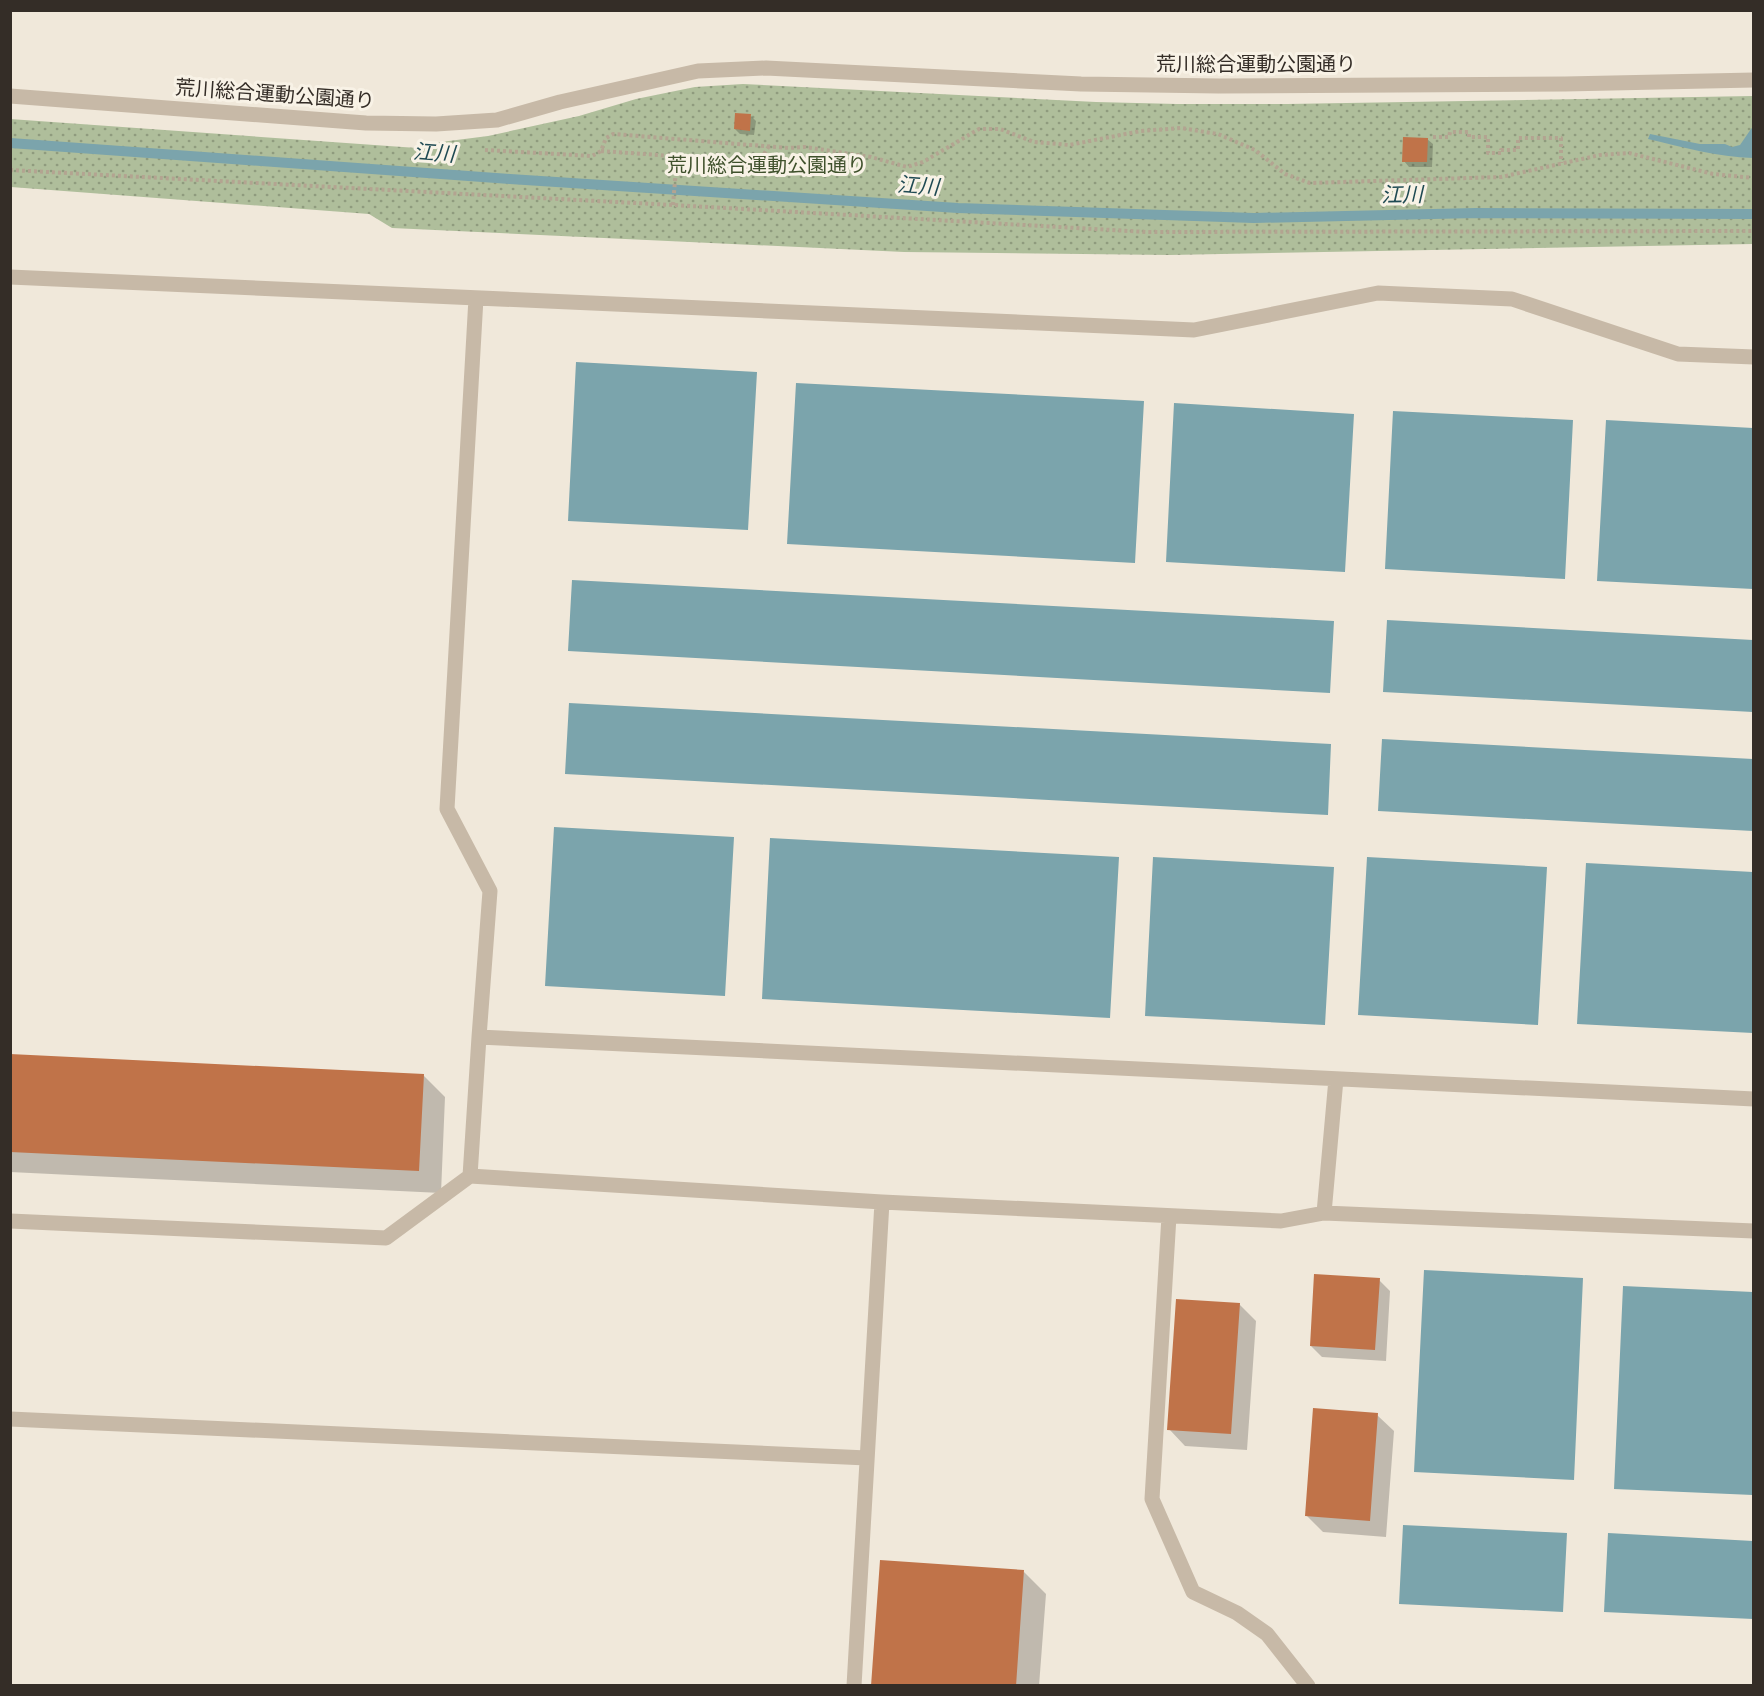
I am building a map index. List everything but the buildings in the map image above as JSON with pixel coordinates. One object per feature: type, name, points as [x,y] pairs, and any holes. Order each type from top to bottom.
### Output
[{"type":"street","name":"荒川総合運動公園通り","points":[[10,96],[366,123],[435,124],[497,120],[570,100],[698,71],[766,69],[1082,84],[1220,86],[1565,84],[1754,80]]},
{"type":"street","points":[[10,277],[1194,330],[1378,293],[1512,298],[1678,354],[1754,357]]},
{"type":"street","points":[[470,1176],[490,891],[447,809],[476,297]]},
{"type":"street","points":[[479,1037],[1754,1099]]},
{"type":"street","points":[[1324,1213],[1335,1079]]},
{"type":"street","points":[[10,1221],[386,1238],[470,1176],[882,1202],[1281,1221],[1324,1213],[1754,1231]]},
{"type":"street","points":[[854,1686],[882,1202]]},
{"type":"street","points":[[1169,1216],[1152,1499],[1193,1592],[1237,1613],[1267,1634],[1308,1686]]},
{"type":"street","points":[[10,1419],[867,1458]]},
{"type":"path","points":[[601,151],[606,138],[613,134],[788,148],[805,147],[871,157],[907,167],[923,162],[979,129],[1000,129],[1034,142],[1068,145],[1141,131],[1181,128],[1218,134],[1255,150],[1285,174],[1310,183],[1500,177],[1600,155],[1629,153],[1713,174],[1754,178]]},
{"type":"path","points":[[1433,137],[1449,137],[1450,132],[1469,132],[1469,137],[1488,137],[1488,153],[1518,150],[1518,138],[1561,138],[1562,163]]},
{"type":"path","points":[[474,149],[582,157],[592,156],[601,151],[759,162],[769,146]]},
{"type":"path","points":[[673,203],[677,157]]},
{"type":"path","points":[[10,170],[673,203],[1148,232],[1754,231]]},
{"type":"green space","name":"荒川総合運動公園通り","points":[[743,84],[1177,104],[1753,96],[1753,244],[1170,255],[904,252],[392,228],[369,214],[11,187],[10,119],[431,149],[433,143],[488,136],[579,116],[636,99],[695,87]]},
{"type":"water","points":[[1753,127],[1753,158],[1713,154],[1648,139],[1650,134],[1700,144],[1725,144],[1732,147],[1740,145]]},
{"type":"water","points":[[576,362],[757,372],[748,530],[568,521]]},
{"type":"water","points":[[796,383],[1144,401],[1135,563],[787,544]]},
{"type":"water","points":[[1174,403],[1354,414],[1345,572],[1166,562]]},
{"type":"water","points":[[1393,411],[1573,420],[1565,579],[1385,569]]},
{"type":"water","points":[[1606,420],[1753,428],[1753,589],[1597,581]]},
{"type":"water","points":[[572,580],[1334,621],[1330,693],[568,651]]},
{"type":"water","points":[[1387,620],[1753,640],[1753,712],[1383,692]]},
{"type":"water","points":[[569,703],[1331,744],[1328,815],[565,774]]},
{"type":"water","points":[[1382,739],[1753,759],[1753,831],[1378,811]]},
{"type":"water","points":[[554,827],[734,837],[725,996],[545,986]]},
{"type":"water","points":[[770,838],[1119,857],[1110,1018],[762,999]]},
{"type":"water","points":[[1153,857],[1334,867],[1325,1025],[1145,1016]]},
{"type":"water","points":[[1367,857],[1547,867],[1538,1025],[1358,1015]]},
{"type":"water","points":[[1586,863],[1753,872],[1753,1033],[1577,1024]]},
{"type":"water","points":[[1424,1270],[1583,1278],[1574,1480],[1414,1472]]},
{"type":"water","points":[[1623,1286],[1753,1292],[1753,1495],[1614,1489]]},
{"type":"water","points":[[1403,1525],[1567,1533],[1563,1612],[1399,1604]]},
{"type":"water","points":[[1608,1533],[1753,1541],[1753,1619],[1604,1612]]},
{"type":"waterway","name":"江川","points":[[10,143],[958,208],[1254,218],[1476,213],[1754,214]]}]
